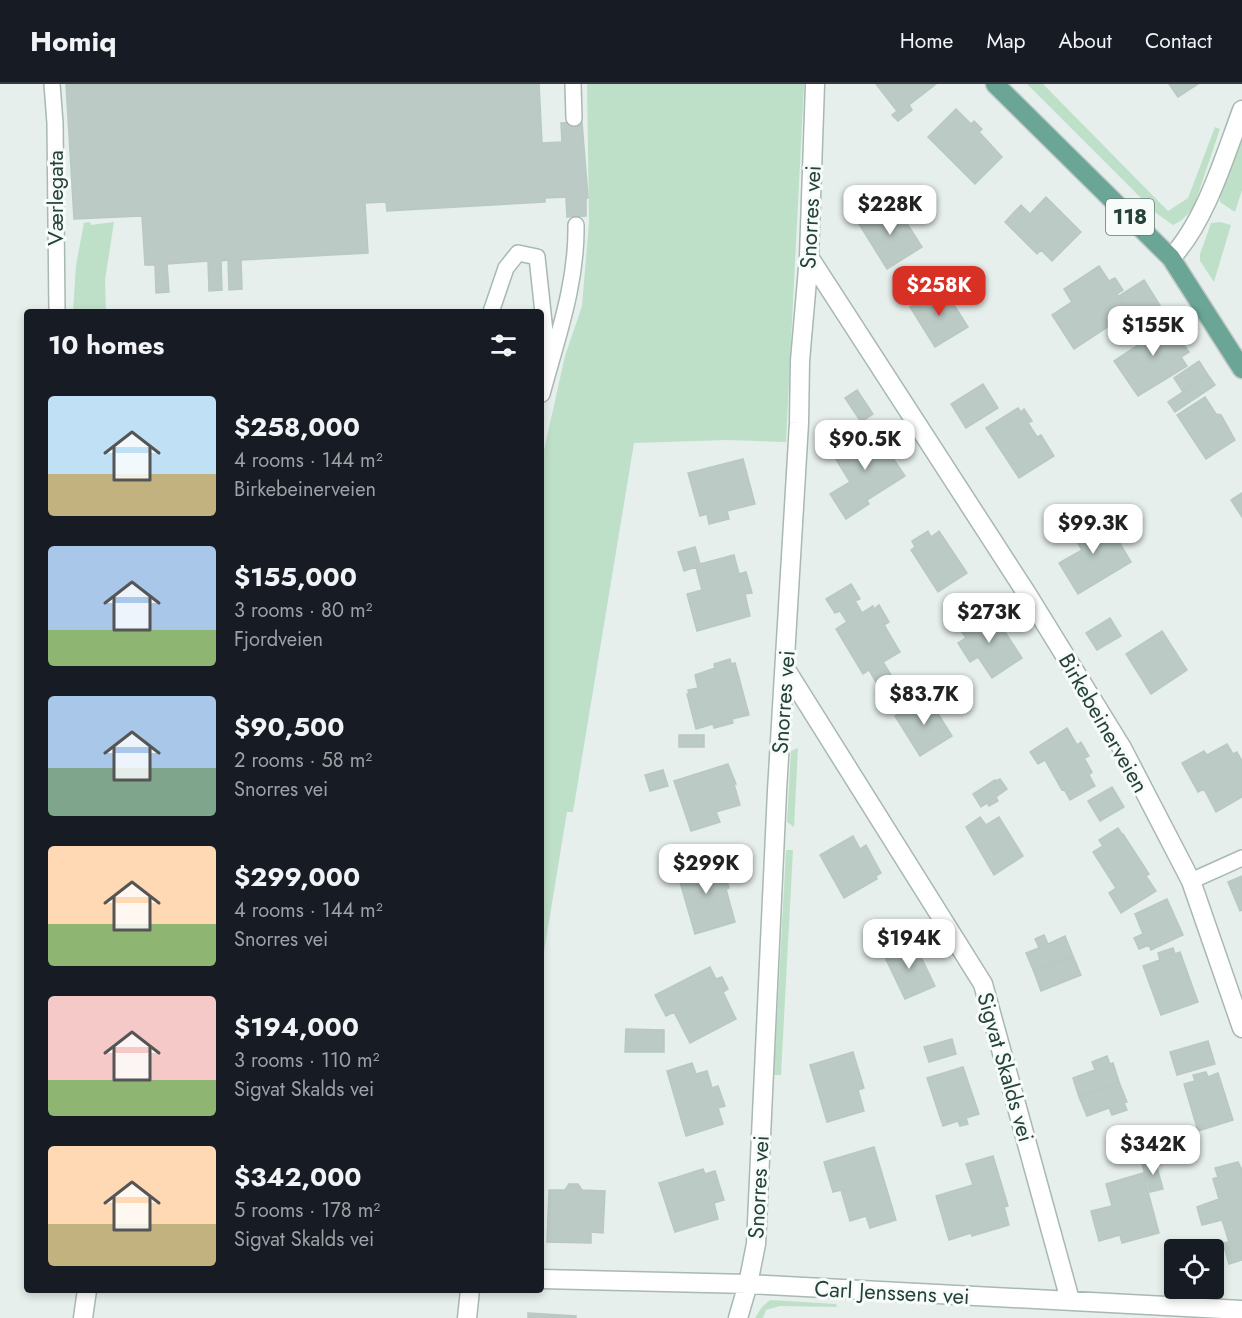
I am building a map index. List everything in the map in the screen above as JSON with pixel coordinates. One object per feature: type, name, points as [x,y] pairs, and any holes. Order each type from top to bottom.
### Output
[{"type":"main road","name":"118","points":[[995,84],[1171,258],[1242,369]]},
{"type":"street","name":"Snorres vei","points":[[738,1318],[756,1244],[777,790],[799,423],[800,361],[809,257],[815,84]]},
{"type":"street","points":[[1171,258],[1184,244],[1205,205],[1242,110]]},
{"type":"street","name":"Birkebeinerveien","points":[[809,257],[1027,594],[1116,738],[1191,881],[1242,1028]]},
{"type":"street","name":"Sigvat Skalds vei","points":[[785,668],[984,984],[1070,1300]]},
{"type":"street","name":"Carl Jenssens vei","points":[[544,1278],[748,1284],[1070,1300],[1165,1312],[1242,1310]]},
{"type":"street","points":[[83,1318],[87,1293]]},
{"type":"street","points":[[467,1318],[470,1293]]},
{"type":"lane","name":"Værlegata","points":[[52,84],[55,123],[57,309]]},
{"type":"lane","points":[[573,84],[574,118]]},
{"type":"lane","points":[[544,387],[566,315],[577,248],[576,225]]},
{"type":"lane","points":[[493,309],[506,268],[518,253],[537,257],[543,309]]},
{"type":"lane","points":[[544,322],[549,369]]},
{"type":"lane","points":[[1191,881],[1242,858]]},
{"type":"green space","points":[[587,84],[804,84],[786,442],[727,440],[634,443],[573,812],[567,812],[544,952],[544,450],[565,356],[582,306],[589,222]]},
{"type":"green space","points":[[1027,84],[1043,84],[1168,211],[1188,198],[1215,127],[1220,129],[1194,206],[1173,225],[1156,213]]},
{"type":"green space","points":[[1242,132],[1242,190],[1235,212],[1220,202],[1220,196]]},
{"type":"green space","points":[[90,222],[91,225],[114,222],[105,280],[106,309],[73,309],[76,265],[84,223]]},
{"type":"green space","points":[[1220,222],[1231,225],[1214,282],[1200,261],[1200,254],[1211,223]]},
{"type":"green space","points":[[798,748],[794,827],[787,822],[791,751]]},
{"type":"green space","points":[[786,850],[793,850],[781,1075],[774,1075]]},
{"type":"green space","points":[[770,1300],[836,1304],[837,1307],[780,1306],[766,1310],[763,1318],[755,1318]]},
{"type":"building","points":[[66,84],[539,84],[542,143],[562,142],[561,123],[582,122],[588,198],[586,198],[586,216],[567,217],[566,199],[568,197],[545,198],[545,202],[387,211],[386,202],[365,203],[368,253],[241,260],[242,289],[229,290],[228,260],[221,261],[222,290],[209,291],[208,261],[167,264],[169,292],[156,293],[155,265],[145,265],[142,216],[74,219]]},
{"type":"building","points":[[876,84],[936,84],[909,105],[912,110],[898,121],[892,115],[897,111]]},
{"type":"building","points":[[1169,84],[1198,84],[1178,97]]},
{"type":"building","points":[[956,109],[971,124],[974,121],[982,129],[979,132],[1002,157],[975,184],[928,137]]},
{"type":"building","points":[[1046,197],[1081,232],[1052,261],[1041,250],[1037,254],[1005,222],[1021,205],[1030,214]]},
{"type":"building","points":[[894,203],[922,247],[887,269],[859,224]]},
{"type":"building","points":[[1099,266],[1109,281],[1115,278],[1123,290],[1117,294],[1129,313],[1074,349],[1052,315],[1072,302],[1064,289]]},
{"type":"building","points":[[1144,280],[1161,307],[1137,323],[1119,296]]},
{"type":"building","points":[[943,286],[968,327],[935,347],[910,307]]},
{"type":"building","points":[[1162,313],[1189,352],[1181,357],[1187,366],[1138,396],[1114,361],[1149,338],[1141,326]]},
{"type":"building","points":[[1199,361],[1208,375],[1183,392],[1174,378]]},
{"type":"building","points":[[1208,375],[1215,385],[1175,412],[1168,402]]},
{"type":"building","points":[[983,384],[998,408],[966,428],[951,404]]},
{"type":"building","points":[[857,390],[873,414],[861,422],[845,398]]},
{"type":"building","points":[[1205,397],[1216,414],[1221,415],[1235,440],[1206,459],[1177,415]]},
{"type":"building","points":[[1018,408],[1021,412],[1024,409],[1032,421],[1028,423],[1037,437],[1041,435],[1054,456],[1019,478],[986,428]]},
{"type":"building","points":[[873,427],[880,438],[885,435],[895,452],[891,455],[905,476],[867,500],[869,504],[846,519],[830,494],[850,482],[832,453]]},
{"type":"building","points":[[743,459],[755,504],[727,511],[729,519],[709,524],[707,514],[700,516],[688,473]]},
{"type":"building","points":[[1242,493],[1242,517],[1231,500]]},
{"type":"building","points":[[1087,513],[1096,528],[1101,525],[1106,534],[1112,530],[1131,562],[1078,594],[1059,563],[1082,550],[1067,525]]},
{"type":"building","points":[[928,531],[931,537],[939,531],[967,573],[938,592],[911,550],[915,547],[912,541]]},
{"type":"building","points":[[695,547],[700,564],[734,555],[739,574],[746,572],[752,593],[745,594],[750,616],[697,631],[687,594],[702,590],[696,567],[684,571],[678,552]]},
{"type":"building","points":[[851,584],[860,599],[855,601],[862,613],[879,605],[889,622],[884,625],[900,652],[883,662],[891,675],[877,684],[869,670],[863,674],[836,629],[847,622],[840,611],[835,613],[826,599]]},
{"type":"building","points":[[988,610],[994,619],[996,618],[1022,658],[992,678],[978,657],[970,662],[958,643],[966,638],[960,629]]},
{"type":"building","points":[[1110,618],[1121,636],[1097,650],[1086,633]]},
{"type":"building","points":[[1162,631],[1187,670],[1151,694],[1126,654]]},
{"type":"building","points":[[730,659],[731,664],[735,663],[749,715],[732,719],[733,723],[714,728],[713,724],[696,729],[687,694],[689,694],[688,690],[698,688],[695,675],[715,668],[714,664]]},
{"type":"building","points":[[927,696],[952,736],[920,756],[895,716]]},
{"type":"building","points":[[1067,728],[1077,745],[1081,742],[1089,756],[1084,758],[1092,772],[1089,775],[1095,786],[1070,800],[1045,760],[1038,764],[1030,752]]},
{"type":"building","points":[[679,735],[704,735],[704,747],[679,747]]},
{"type":"building","points":[[1227,744],[1233,754],[1237,752],[1242,761],[1242,797],[1216,812],[1204,789],[1198,792],[1182,763],[1204,751],[1207,755]]},
{"type":"building","points":[[728,764],[736,784],[734,784],[740,805],[716,812],[720,822],[691,831],[674,781]]},
{"type":"building","points":[[663,770],[668,786],[650,791],[645,775]]},
{"type":"building","points":[[1000,779],[1007,789],[996,797],[998,801],[981,807],[973,794]]},
{"type":"building","points":[[1112,787],[1124,807],[1100,821],[1088,801]]},
{"type":"building","points":[[980,817],[986,825],[999,817],[1023,856],[994,875],[966,827]]},
{"type":"building","points":[[1118,828],[1149,874],[1146,876],[1156,891],[1121,913],[1109,893],[1116,888],[1093,852],[1103,846],[1099,840]]},
{"type":"building","points":[[853,836],[860,849],[866,845],[881,873],[876,876],[877,879],[844,898],[820,855]]},
{"type":"building","points":[[716,856],[720,871],[724,870],[729,888],[726,889],[735,922],[695,934],[676,868]]},
{"type":"building","points":[[1242,876],[1242,910],[1240,911],[1228,882]]},
{"type":"building","points":[[1167,899],[1183,935],[1151,950],[1149,945],[1139,949],[1134,938],[1143,934],[1135,914]]},
{"type":"building","points":[[1044,935],[1048,944],[1065,936],[1073,956],[1034,972],[1026,953],[1039,948],[1035,939]]},
{"type":"building","points":[[913,940],[935,986],[905,999],[884,955]]},
{"type":"building","points":[[1173,948],[1175,954],[1180,952],[1198,1002],[1161,1015],[1143,966],[1160,960],[1158,953]]},
{"type":"building","points":[[1073,956],[1081,975],[1041,991],[1034,972]]},
{"type":"building","points":[[710,967],[716,979],[722,977],[728,989],[723,992],[736,1019],[690,1043],[674,1012],[666,1016],[655,995]]},
{"type":"building","points":[[626,1029],[664,1030],[664,1052],[625,1052]]},
{"type":"building","points":[[952,1039],[956,1054],[929,1062],[924,1047]]},
{"type":"building","points":[[1208,1041],[1215,1064],[1177,1075],[1170,1052]]},
{"type":"building","points":[[853,1052],[864,1088],[858,1090],[864,1111],[827,1122],[810,1065]]},
{"type":"building","points":[[1107,1056],[1110,1064],[1113,1063],[1119,1082],[1079,1097],[1073,1078],[1095,1070],[1092,1062]]},
{"type":"building","points":[[692,1063],[696,1074],[707,1071],[712,1088],[718,1086],[725,1106],[718,1108],[723,1124],[686,1136],[667,1071]]},
{"type":"building","points":[[963,1067],[979,1114],[966,1118],[968,1124],[960,1126],[958,1121],[943,1126],[927,1078]]},
{"type":"building","points":[[1206,1072],[1208,1077],[1218,1073],[1233,1120],[1198,1131],[1184,1084],[1195,1081],[1193,1075]]},
{"type":"building","points":[[1119,1082],[1127,1102],[1124,1103],[1127,1110],[1112,1115],[1109,1108],[1087,1116],[1079,1097]]},
{"type":"building","points":[[874,1147],[896,1220],[870,1228],[866,1216],[850,1221],[841,1190],[833,1192],[824,1162]]},
{"type":"building","points":[[993,1156],[1008,1206],[1004,1207],[1009,1225],[949,1240],[936,1196],[973,1185],[966,1164]]},
{"type":"building","points":[[1155,1160],[1163,1189],[1150,1192],[1142,1164]]},
{"type":"building","points":[[1238,1162],[1242,1170],[1242,1260],[1229,1264],[1224,1243],[1229,1242],[1222,1220],[1202,1225],[1197,1207],[1219,1199],[1213,1179],[1218,1177],[1215,1168]]},
{"type":"building","points":[[703,1169],[705,1174],[715,1171],[724,1200],[714,1203],[718,1219],[675,1232],[659,1183]]},
{"type":"building","points":[[1143,1173],[1159,1233],[1122,1243],[1120,1235],[1099,1241],[1091,1211],[1112,1206],[1106,1184]]},
{"type":"building","points":[[569,1184],[578,1184],[582,1190],[605,1191],[603,1233],[591,1232],[591,1243],[547,1242],[549,1190],[565,1190]]},
{"type":"building","points":[[528,1313],[576,1316],[576,1318],[528,1318]]}]
